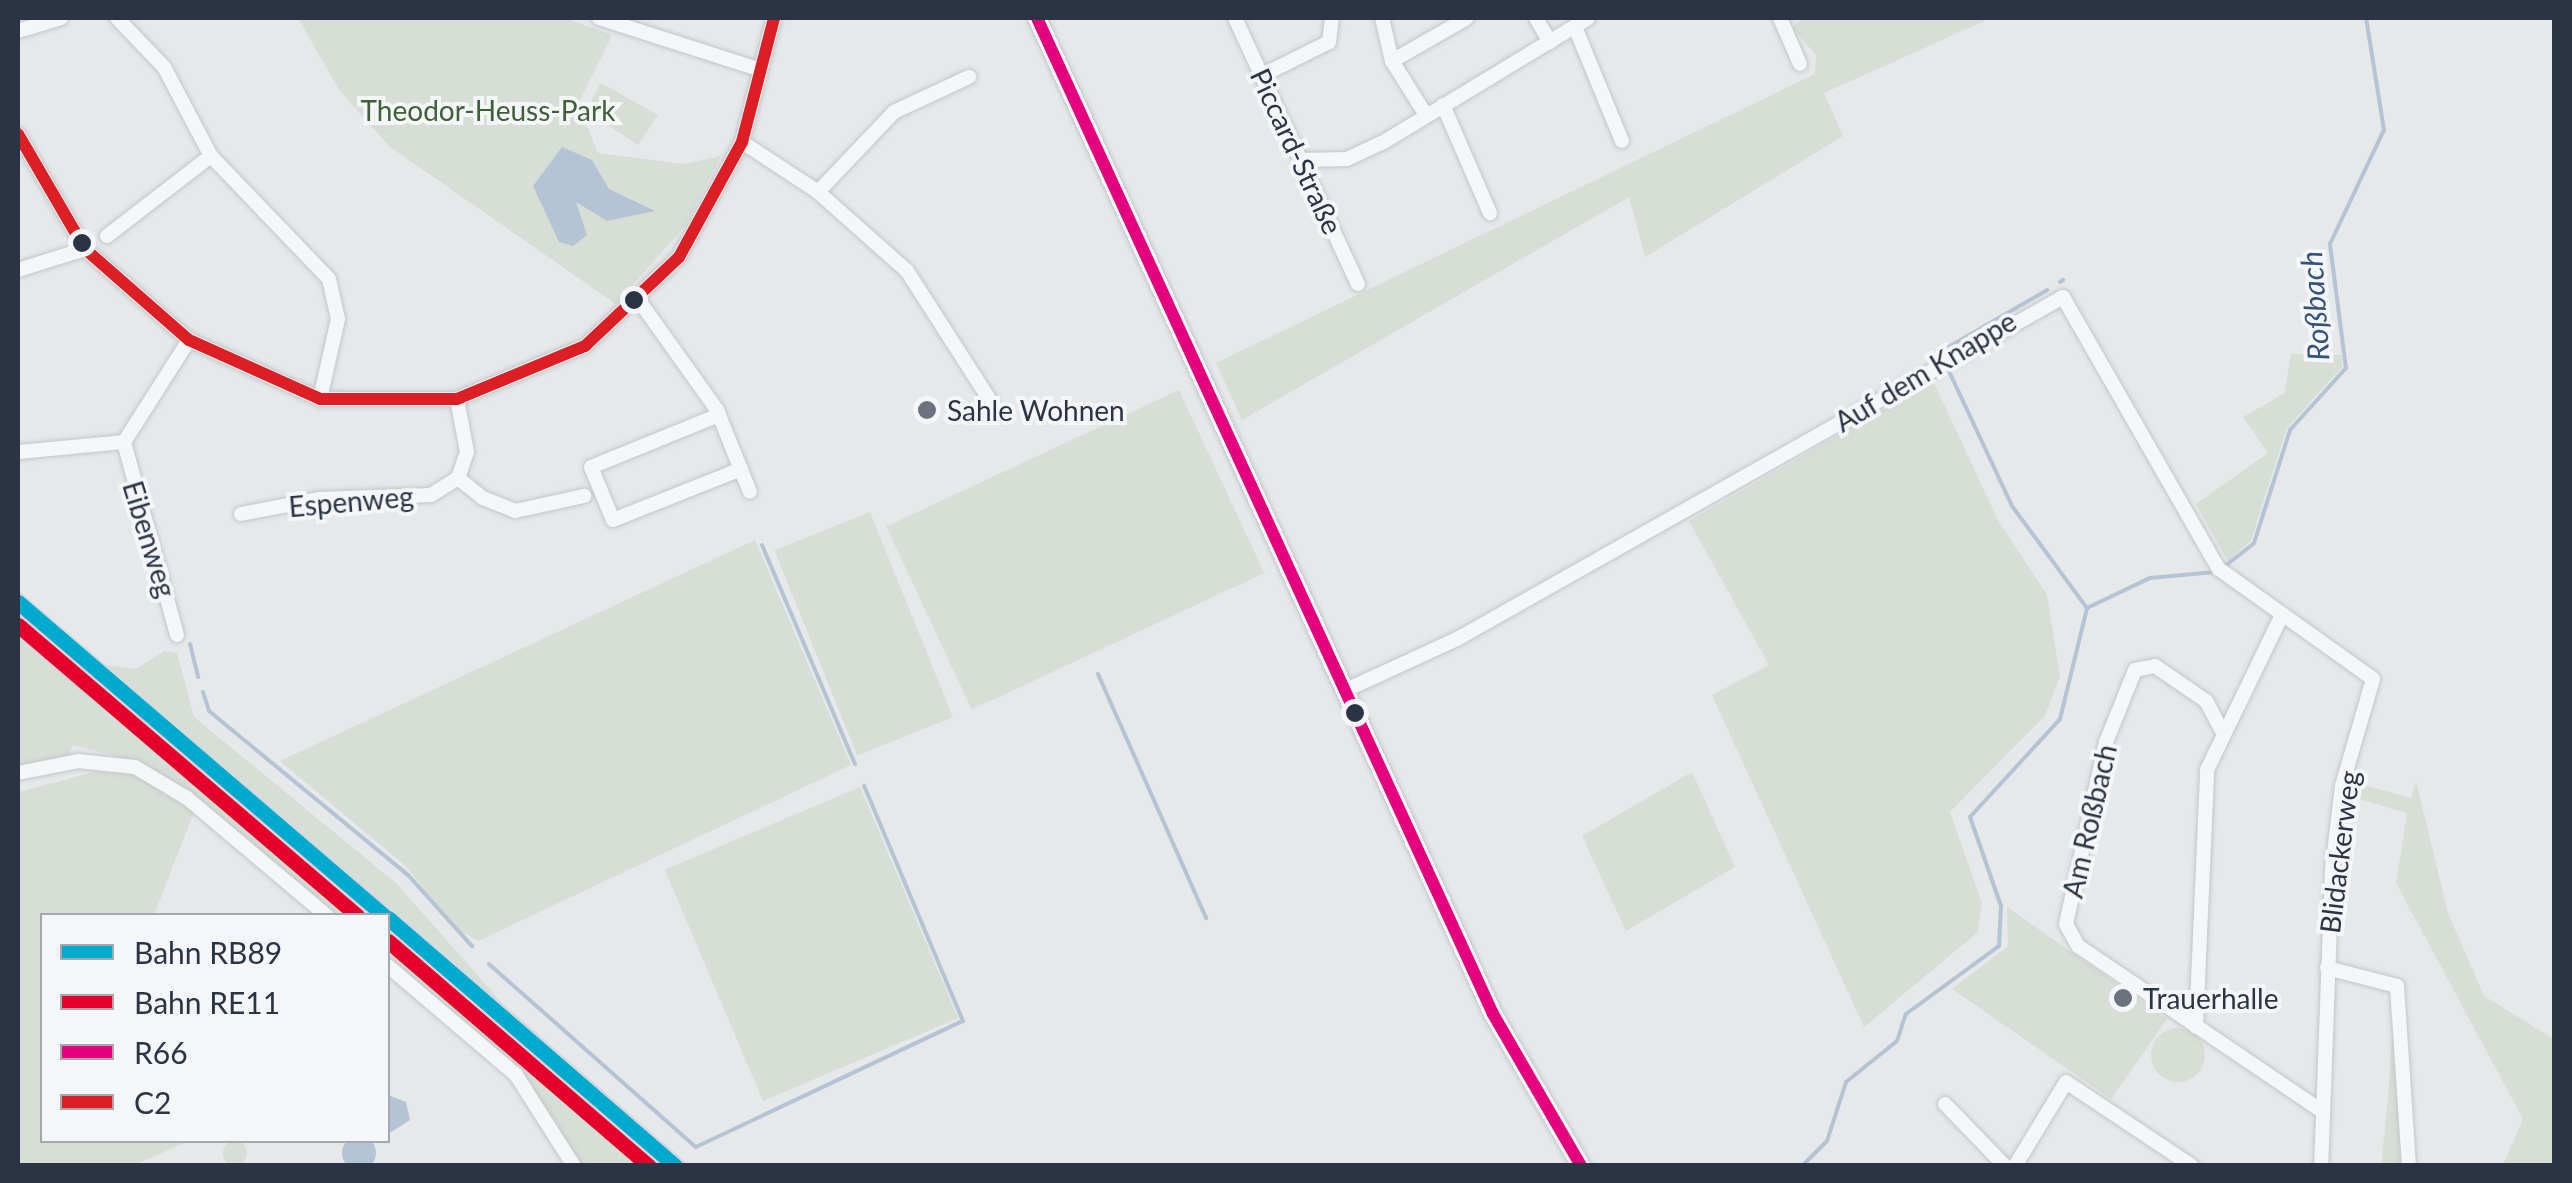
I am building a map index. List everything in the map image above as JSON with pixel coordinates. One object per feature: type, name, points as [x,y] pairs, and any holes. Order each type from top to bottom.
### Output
[{"type":"main road","points":[[1037,18],[1524,1077],[1581,1166]]},
{"type":"street","points":[[18,31],[61,18]]},
{"type":"street","points":[[117,18],[157,56],[211,156],[336,294],[320,399]]},
{"type":"street","points":[[598,18],[758,69]]},
{"type":"street","points":[[18,134],[85,250],[189,340],[320,399],[457,399],[568,356],[640,302],[694,237],[742,142],[774,18]]},
{"type":"street","name":"Piccard-Straße","points":[[1234,18],[1358,284]]},
{"type":"street","points":[[1262,76],[1330,42],[1332,18]]},
{"type":"street","points":[[1382,18],[1392,61],[1426,115]]},
{"type":"street","points":[[1392,61],[1467,18]]},
{"type":"street","points":[[1536,18],[1550,42]]},
{"type":"street","points":[[1780,18],[1800,64]]},
{"type":"street","points":[[1302,160],[1348,160],[1581,22],[1622,141]]},
{"type":"street","points":[[818,192],[894,112],[969,77]]},
{"type":"street","points":[[1443,105],[1490,213]]},
{"type":"street","points":[[742,142],[818,192],[928,294],[992,402]]},
{"type":"street","points":[[107,236],[211,156]]},
{"type":"street","points":[[18,270],[85,250]]},
{"type":"street","name":"Auf dem Knappe","points":[[1346,690],[1457,640],[2054,297],[2076,308],[2219,569],[2373,680]]},
{"type":"street","points":[[640,302],[720,415],[750,492]]},
{"type":"street","name":"Eibenweg","points":[[177,635],[124,442],[189,340]]},
{"type":"street","points":[[457,399],[467,452],[458,478],[515,511],[584,496]]},
{"type":"street","points":[[720,415],[591,467],[612,520],[741,469]]},
{"type":"street","name":"Eibenweg","points":[[18,452],[124,442]]},
{"type":"street","name":"Espenweg","points":[[241,514],[319,499],[431,495],[458,478]]},
{"type":"street","points":[[2196,1027],[2198,836],[2220,729],[2282,615]]},
{"type":"street","name":"Am Roßbach","points":[[2220,729],[2218,713],[2155,666],[2135,670],[2106,742],[2066,924],[2078,946],[2318,1109]]},
{"type":"street","name":"Blidackerweg","points":[[2320,1166],[2318,1109],[2342,786],[2373,680]]},
{"type":"street","points":[[18,773],[78,761],[135,767],[187,798],[323,913]]},
{"type":"street","points":[[390,968],[516,1075],[574,1166]]},
{"type":"street","name":"Blidackerweg","points":[[2328,968],[2397,986],[2409,1166]]},
{"type":"street","points":[[2015,1166],[2054,1088],[2074,1084],[2192,1166]]},
{"type":"street","points":[[1945,1104],[2006,1166]]},
{"type":"shaded area","points":[[18,590],[689,1165],[657,1165],[390,936],[390,913],[363,913],[125,709],[91,700],[18,637]]},
{"type":"green space","name":"Theodor-Heuss-Park","points":[[298,18],[565,18],[612,35],[578,104],[598,153],[684,164],[721,156],[685,226],[616,304],[390,147],[339,90]]},
{"type":"green space","points":[[1804,18],[1991,18],[1824,93],[1843,136],[1645,257],[1629,197],[1242,420],[1216,363],[1815,74],[1816,55],[1792,27]]},
{"type":"green space","points":[[601,83],[658,115],[638,145],[586,110]]},
{"type":"green space","points":[[2291,354],[2342,355],[2342,367],[2287,428],[2251,540],[2228,561],[2196,504],[2268,453],[2243,417],[2285,393]]},
{"type":"green space","points":[[1933,381],[1998,520],[2047,595],[2060,676],[2045,716],[1950,812],[1982,903],[1978,932],[1864,1027],[1712,695],[1769,665],[1689,521]]},
{"type":"green space","points":[[1179,390],[1264,573],[972,710],[886,527]]},
{"type":"green space","points":[[870,512],[953,717],[857,755],[775,551]]},
{"type":"green space","points":[[755,540],[851,765],[478,941],[449,924],[407,867],[280,761]]},
{"type":"green space","points":[[18,637],[91,700],[125,709],[363,913],[335,913],[191,792],[135,761],[73,745],[68,758],[18,767]]},
{"type":"green space","points":[[164,651],[177,653],[194,717],[397,884],[502,1003],[105,665],[136,669]]},
{"type":"green space","points":[[95,772],[134,773],[194,812],[155,913],[40,913],[40,1143],[184,1143],[134,1165],[18,1166],[18,792]]},
{"type":"green space","points":[[1692,772],[1735,867],[1626,931],[1582,836]]},
{"type":"green space","points":[[2416,781],[2448,913],[2484,996],[2554,1039],[2554,1165],[2503,1165],[2523,1119],[2396,883],[2407,813],[2349,796],[2353,782],[2411,798]]},
{"type":"green space","points":[[860,787],[958,1018],[763,1101],[665,870]]},
{"type":"green space","points":[[2007,907],[2167,1019],[2111,1099],[1952,989],[2008,946]]},
{"type":"green space","points":[[390,936],[657,1165],[581,1165],[520,1072],[390,961]]},
{"type":"green space","points":[[2393,1020],[2402,1165],[2381,1166],[2388,1099]]},
{"type":"green space","points":[[2178,1028],[2197,1036],[2205,1055],[2197,1074],[2178,1082],[2159,1074],[2151,1055],[2159,1036]]},
{"type":"green space","points":[[229,1143],[241,1143],[246,1148],[246,1158],[240,1164],[230,1164],[224,1158],[224,1148]]},
{"type":"water","points":[[562,147],[592,160],[609,189],[655,211],[607,221],[576,202],[587,235],[573,246],[559,242],[533,186]]},
{"type":"water","points":[[390,1096],[406,1102],[410,1120],[390,1133]]},
{"type":"water","points":[[346,1143],[372,1143],[371,1165],[359,1170],[347,1165],[342,1153]]},
{"type":"waterway","name":"Roßbach","points":[[2225,566],[2254,543],[2290,430],[2346,368],[2330,244],[2384,130],[2366,18]]},
{"type":"waterway","points":[[1945,349],[2047,290]]},
{"type":"waterway","points":[[1947,367],[2012,506],[2087,608]]},
{"type":"waterway","points":[[762,545],[855,764]]},
{"type":"waterway","name":"Roßbach","points":[[1802,1166],[1827,1141],[1846,1082],[1897,1041],[1906,1014],[1999,946],[2001,906],[1970,817],[2060,719],[2087,608],[2150,578],[2215,572]]},
{"type":"waterway","points":[[190,644],[198,677]]},
{"type":"waterway","points":[[1098,674],[1206,918]]},
{"type":"waterway","points":[[203,692],[209,711],[408,875],[472,946]]},
{"type":"waterway","points":[[489,964],[696,1147],[963,1021],[864,786]]},
{"type":"railway","points":[[18,631],[85,689]]},
{"type":"rail line","name":"RB89","points":[[18,602],[381,913]]},
{"type":"rail line","name":"RE11","points":[[18,625],[354,913]]},
{"type":"rail line","name":"RB89","points":[[390,920],[675,1166]]},
{"type":"rail line","name":"RE11","points":[[390,943],[649,1166]]},
{"type":"transit line","name":"C2","points":[[18,134],[85,249],[189,340],[320,399],[457,399],[585,346],[679,257],[742,142],[774,18]]},
{"type":"transit line","name":"R66","points":[[1037,18],[1493,1014],[1581,1166]]},
{"type":"place","name":"Sahle Wohnen","points":[[927,410]]},
{"type":"place","name":"Trauerhalle","points":[[2123,998]]}]
